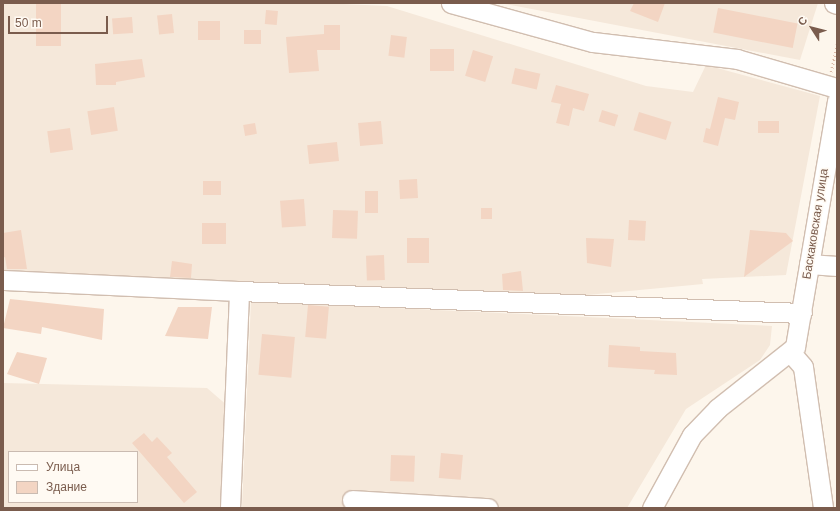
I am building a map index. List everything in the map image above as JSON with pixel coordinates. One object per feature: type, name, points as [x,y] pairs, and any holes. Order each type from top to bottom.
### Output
[{"type":"street","points":[[451,3],[593,42],[737,59],[834,81]]},
{"type":"street","name":"Баскаковская улица","points":[[793,350],[802,313],[837,103]]},
{"type":"street","points":[[809,264],[837,266]]},
{"type":"street","points":[[3,280],[239,291],[802,313]]},
{"type":"street","points":[[230,508],[239,291]]},
{"type":"street","points":[[652,508],[692,435],[718,408],[793,350],[803,367],[823,508]]},
{"type":"street","points":[[352,500],[488,508]]},
{"type":"path","points":[[834,81],[837,43]]},
{"type":"shaded area","points":[[3,3],[321,3],[387,6],[646,86],[693,92],[706,65],[820,96],[786,275],[702,279],[703,284],[534,300],[3,275]]},
{"type":"shaded area","points":[[500,3],[818,3],[800,60]]},
{"type":"shaded area","points":[[251,301],[772,326],[770,345],[760,360],[686,409],[627,508],[242,508]]},
{"type":"shaded area","points":[[3,383],[207,388],[229,407],[226,508],[3,508]]},
{"type":"building","points":[[36,3],[61,3],[61,46],[36,46]]},
{"type":"building","points":[[634,3],[665,3],[658,22],[630,11]]},
{"type":"building","points":[[718,8],[798,23],[793,48],[713,33]]},
{"type":"building","points":[[266,10],[278,11],[277,25],[265,24]]},
{"type":"building","points":[[172,14],[174,33],[159,34],[157,16]]},
{"type":"building","points":[[132,17],[133,33],[113,34],[112,18]]},
{"type":"building","points":[[198,21],[220,21],[220,40],[198,40]]},
{"type":"building","points":[[324,25],[340,25],[340,50],[317,50],[319,71],[289,73],[286,37],[324,34]]},
{"type":"building","points":[[244,30],[261,30],[261,44],[244,44]]},
{"type":"building","points":[[391,35],[407,37],[404,58],[388,56]]},
{"type":"building","points":[[430,49],[454,49],[454,71],[430,71]]},
{"type":"building","points":[[473,50],[493,56],[485,82],[465,76]]},
{"type":"building","points":[[142,59],[145,77],[116,82],[116,85],[96,85],[95,64]]},
{"type":"building","points":[[515,68],[540,74],[537,89],[511,84]]},
{"type":"building","points":[[556,85],[589,94],[584,111],[573,108],[569,126],[556,123],[561,104],[551,102]]},
{"type":"building","points":[[718,97],[739,102],[735,120],[725,118],[718,146],[703,142],[706,128],[710,129]]},
{"type":"building","points":[[114,107],[118,131],[91,135],[87,111]]},
{"type":"building","points":[[602,110],[618,115],[615,126],[598,121]]},
{"type":"building","points":[[639,112],[672,122],[666,140],[633,130]]},
{"type":"building","points":[[381,121],[383,144],[360,146],[358,123]]},
{"type":"building","points":[[758,121],[779,121],[779,133],[758,133]]},
{"type":"building","points":[[255,123],[257,134],[245,136],[243,125]]},
{"type":"building","points":[[70,128],[73,150],[50,153],[47,131]]},
{"type":"building","points":[[337,142],[339,161],[309,164],[307,145]]},
{"type":"building","points":[[417,179],[418,198],[400,199],[399,180]]},
{"type":"building","points":[[203,181],[221,181],[221,195],[203,195]]},
{"type":"building","points":[[365,191],[378,191],[378,213],[365,213]]},
{"type":"building","points":[[304,199],[306,226],[282,228],[280,201]]},
{"type":"building","points":[[481,208],[492,208],[492,219],[481,219]]},
{"type":"building","points":[[333,210],[358,211],[357,239],[332,238]]},
{"type":"building","points":[[629,220],[646,221],[645,241],[628,240]]},
{"type":"building","points":[[202,223],[226,223],[226,244],[202,244]]},
{"type":"building","points":[[21,230],[27,269],[7,269],[5,257],[3,258],[3,233]]},
{"type":"building","points":[[750,230],[786,233],[793,241],[744,277]]},
{"type":"building","points":[[407,238],[429,238],[429,263],[407,263]]},
{"type":"building","points":[[586,238],[614,239],[611,267],[587,263]]},
{"type":"building","points":[[384,255],[385,280],[367,281],[366,256]]},
{"type":"building","points":[[172,261],[192,264],[191,278],[170,277]]},
{"type":"building","points":[[521,271],[523,291],[503,290],[502,274]]},
{"type":"building","points":[[10,299],[104,309],[102,340],[42,327],[41,334],[3,328]]},
{"type":"building","points":[[308,305],[329,307],[326,339],[305,337]]},
{"type":"building","points":[[178,307],[212,307],[208,339],[165,336]]},
{"type":"building","points":[[262,334],[295,337],[291,378],[258,375]]},
{"type":"building","points":[[609,345],[640,347],[640,351],[676,353],[677,375],[654,374],[655,370],[608,367]]},
{"type":"building","points":[[17,352],[47,358],[39,384],[7,374]]},
{"type":"building","points":[[144,433],[152,442],[157,437],[172,453],[167,457],[197,492],[184,503],[132,443]]},
{"type":"building","points":[[441,453],[463,455],[461,480],[439,478]]},
{"type":"building","points":[[391,455],[415,456],[414,482],[390,481]]}]
